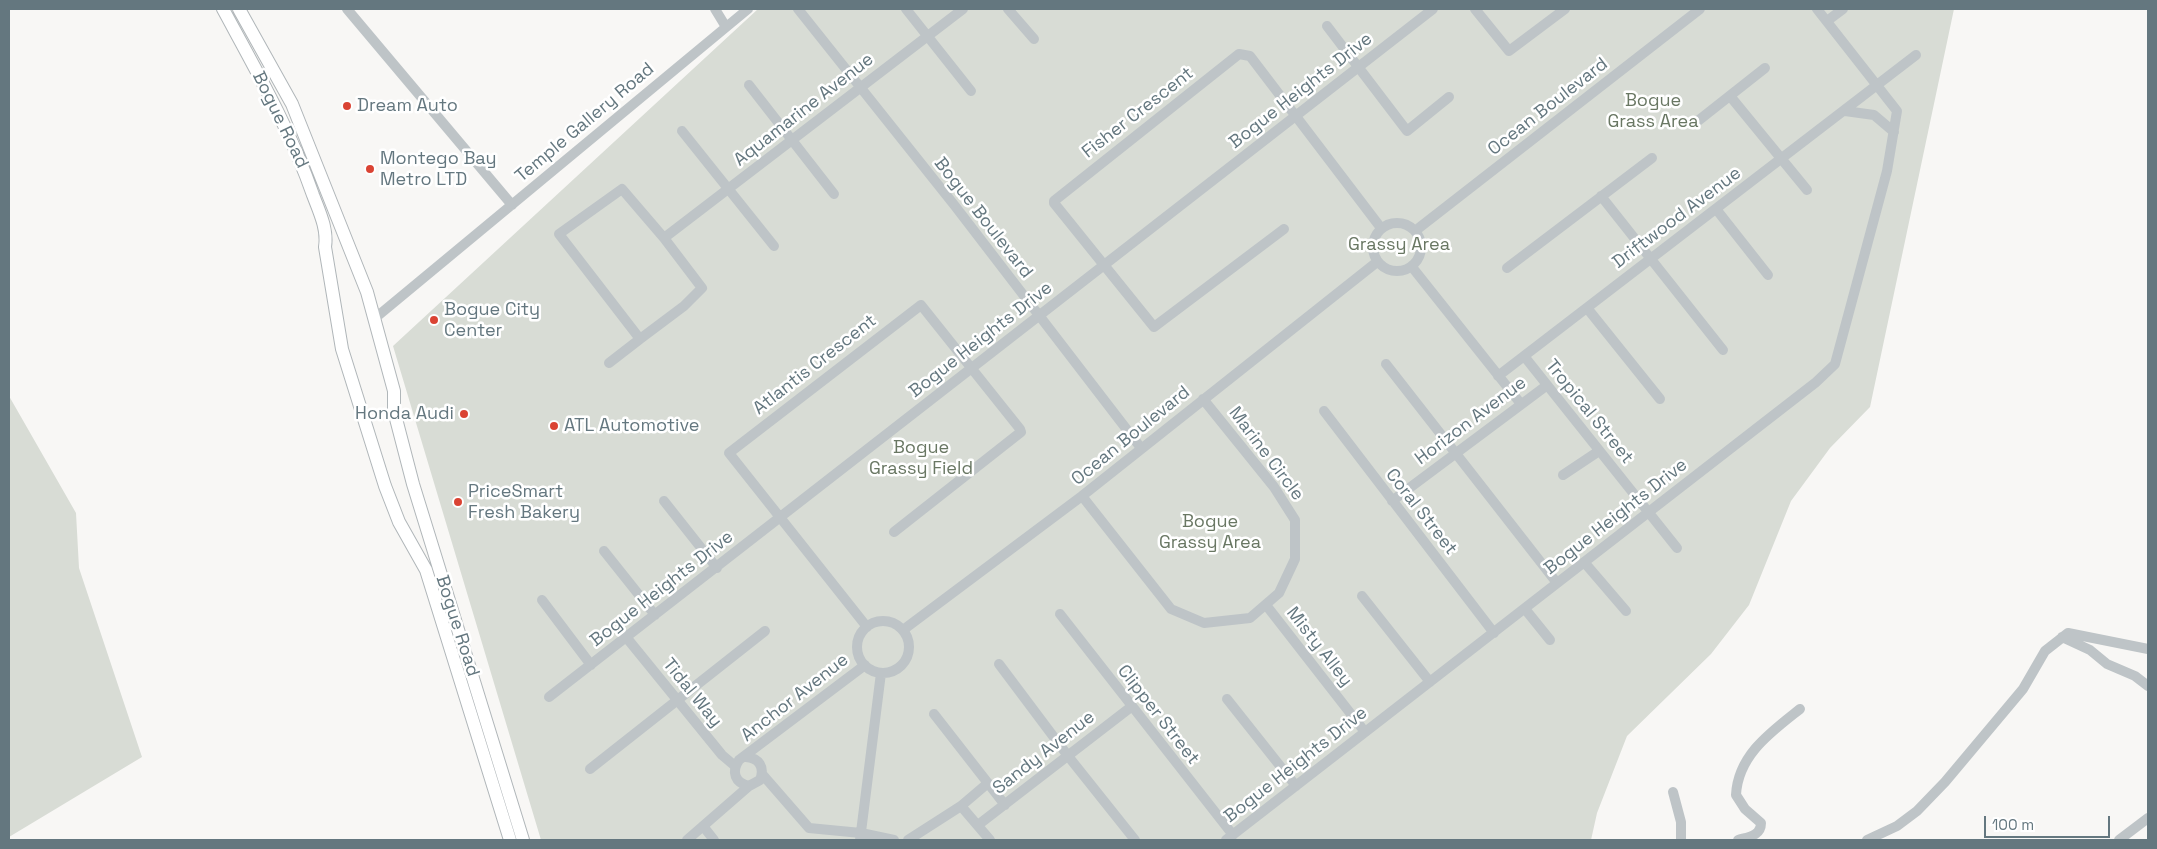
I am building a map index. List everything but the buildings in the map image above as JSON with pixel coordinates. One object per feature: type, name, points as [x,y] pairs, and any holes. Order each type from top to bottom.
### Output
[{"type":"main road","name":"Bogue Road","points":[[223,9],[273,101],[299,154],[327,236],[326,255],[342,349],[385,486],[400,522],[426,570],[510,840]]},
{"type":"main road","name":"Bogue Road","points":[[239,9],[292,104],[334,214],[342,228],[367,292],[394,391],[394,411],[429,539],[522,840]]},
{"type":"street","points":[[346,9],[512,204]]},
{"type":"street","points":[[715,9],[726,27]]},
{"type":"street","name":"Temple Gallery Road","points":[[374,319],[748,9]]},
{"type":"street","name":"Bogue Boulevard","points":[[798,9],[955,206],[1141,448]]},
{"type":"street","points":[[906,9],[971,91]]},
{"type":"street","name":"Aquamarine Avenue","points":[[664,238],[963,9]]},
{"type":"street","points":[[1008,9],[1034,39]]},
{"type":"street","points":[[1415,9],[1422,18]]},
{"type":"street","name":"Bogue Heights Drive","points":[[550,697],[1433,9]]},
{"type":"street","points":[[1476,9],[1509,51],[1565,9]]},
{"type":"street","name":"Ocean Boulevard","points":[[1416,232],[1700,9]]},
{"type":"street","name":"Bogue Heights Drive","points":[[1229,838],[1815,383],[1835,364],[1887,171],[1897,111],[1817,9]]},
{"type":"street","points":[[1827,21],[1843,9]]},
{"type":"street","points":[[1327,26],[1407,130],[1449,97]]},
{"type":"street","name":"Fisher Crescent","points":[[1104,264],[1054,204],[1054,201],[1239,54],[1250,56],[1295,115]]},
{"type":"street","name":"Driftwood Avenue","points":[[1498,376],[1916,55]]},
{"type":"street","points":[[1694,124],[1764,68]]},
{"type":"street","points":[[749,85],[834,194]]},
{"type":"street","points":[[1730,96],[1807,190]]},
{"type":"street","points":[[1845,111],[1874,116],[1894,132]]},
{"type":"street","points":[[1295,115],[1381,228]]},
{"type":"street","points":[[682,131],[774,246]]},
{"type":"street","points":[[1507,268],[1652,158]]},
{"type":"street","points":[[609,363],[684,306],[702,288],[664,238],[622,189],[559,234],[640,339]]},
{"type":"street","points":[[1601,196],[1723,350]]},
{"type":"street","points":[[1716,209],[1768,275]]},
{"type":"street","points":[[1388,224],[1403,224],[1416,232],[1421,246],[1417,261],[1412,267],[1397,272],[1389,271],[1377,262],[1372,248],[1376,234],[1381,228],[1388,224]]},
{"type":"street","points":[[1104,264],[1154,327],[1284,229]]},
{"type":"street","name":"Ocean Boulevard","points":[[903,630],[1082,496],[1377,262]]},
{"type":"street","points":[[1412,267],[1521,404]]},
{"type":"street","name":"Atlantis Crescent","points":[[780,516],[729,452],[919,306],[922,306],[971,370]]},
{"type":"street","points":[[1587,308],[1660,399]]},
{"type":"street","name":"Tropical Street","points":[[1524,356],[1677,548]]},
{"type":"street","points":[[1386,364],[1557,583]]},
{"type":"street","points":[[894,532],[1021,432],[971,370]]},
{"type":"street","name":"Horizon Avenue","points":[[1392,501],[1546,386]]},
{"type":"street","name":"Marine Circle","points":[[1082,496],[1171,609],[1204,623],[1250,618],[1279,593],[1295,560],[1295,520],[1274,487],[1203,399]]},
{"type":"street","name":"Coral Street","points":[[1324,411],[1494,632]]},
{"type":"street","points":[[1563,475],[1599,451]]},
{"type":"street","points":[[664,501],[717,568]]},
{"type":"street","points":[[780,516],[867,627]]},
{"type":"street","points":[[604,551],[656,615]]},
{"type":"street","points":[[1584,562],[1626,611]]},
{"type":"street","points":[[1362,596],[1430,682]]},
{"type":"street","points":[[542,600],[591,664]]},
{"type":"street","name":"Misty Alley","points":[[1266,604],[1365,732]]},
{"type":"street","points":[[1524,609],[1550,640]]},
{"type":"street","name":"Clipper Street","points":[[1060,614],[1229,838]]},
{"type":"street","points":[[882,621],[890,622],[903,630],[908,638],[908,655],[897,668],[881,672],[865,665],[858,650],[858,641],[867,627],[882,621]]},
{"type":"street","points":[[590,769],[764,631]]},
{"type":"street","points":[[1867,840],[1897,826],[1916,811],[1945,782],[2023,689],[2045,652],[2062,637],[2068,633],[2148,649]]},
{"type":"street","points":[[2062,637],[2090,650],[2107,664],[2135,676],[2148,686]]},
{"type":"street","name":"Tidal Way","points":[[626,638],[722,755],[735,766]]},
{"type":"street","points":[[999,664],[1068,756],[1135,840]]},
{"type":"street","name":"Anchor Avenue","points":[[746,757],[865,665]]},
{"type":"street","points":[[860,837],[881,672]]},
{"type":"street","points":[[1227,698],[1296,786]]},
{"type":"street","name":"Sandy Avenue","points":[[978,825],[1131,707]]},
{"type":"street","points":[[1738,840],[1758,833],[1761,828],[1761,823],[1745,809],[1736,795],[1740,773],[1751,753],[1770,733],[1800,709]]},
{"type":"street","points":[[934,714],[1005,805]]},
{"type":"street","points":[[687,840],[749,786],[757,783],[763,768],[753,758],[746,757],[739,760],[735,766],[734,773],[736,780],[749,786]]},
{"type":"street","points":[[762,774],[809,828],[860,837],[894,840]]},
{"type":"street","points":[[908,840],[961,806],[988,783]]},
{"type":"street","points":[[1673,792],[1681,822],[1681,840]]},
{"type":"street","points":[[961,806],[990,840]]},
{"type":"street","points":[[2119,840],[2148,818]]},
{"type":"street","points":[[703,826],[714,840]]},
{"type":"green space","points":[[758,9],[1954,9],[1870,407],[1830,448],[1791,501],[1749,605],[1711,654],[1627,736],[1597,813],[1591,840],[541,840],[393,346]]},
{"type":"green space","points":[[9,396],[76,513],[79,568],[142,757],[9,837]]},
{"type":"place","name":"Dream Auto","points":[[347,106]]},
{"type":"place","name":"Montego Bay Metro LTD","points":[[370,169]]},
{"type":"place","name":"Bogue City Center","points":[[434,320]]},
{"type":"place","name":"Honda Audi","points":[[464,414]]},
{"type":"place","name":"ATL Automotive","points":[[554,426]]},
{"type":"place","name":"PriceSmart Fresh Bakery","points":[[458,502]]},
{"type":"park label","name":"Bogue Grass Area","points":[[1653,111]]},
{"type":"park label","name":"Grassy Area","points":[[1399,245]]},
{"type":"park label","name":"Bogue Grassy Field","points":[[921,458]]},
{"type":"park label","name":"Bogue Grassy Area","points":[[1210,532]]}]
